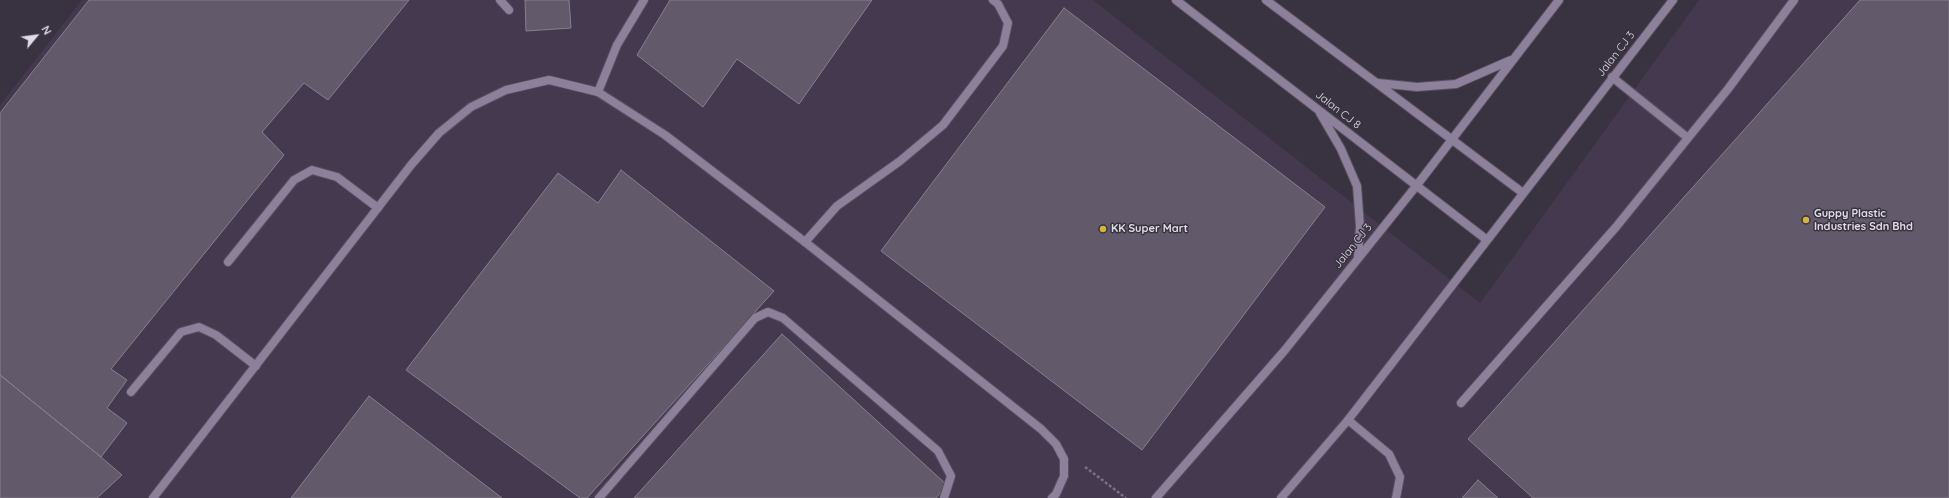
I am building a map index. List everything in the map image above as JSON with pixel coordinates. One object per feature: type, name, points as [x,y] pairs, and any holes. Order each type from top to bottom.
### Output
[{"type":"street","points":[[500,0],[509,10]]},
{"type":"street","points":[[598,92],[617,45],[644,0]]},
{"type":"street","points":[[805,242],[837,206],[900,161],[943,125],[1003,46],[1008,23],[998,4],[993,0]]},
{"type":"street","name":"Jalan CJ 8","points":[[1176,0],[1318,108],[1487,240]]},
{"type":"street","points":[[1266,0],[1523,193]]},
{"type":"street","name":"Jalan CJ 3","points":[[1156,498],[1285,350],[1417,185],[1559,0]]},
{"type":"street","name":"Jalan CJ 3","points":[[1280,498],[1348,420],[1673,0]]},
{"type":"street","points":[[1462,403],[1616,228],[1728,89],[1794,0]]},
{"type":"street","points":[[1377,83],[1417,87],[1456,84],[1513,59]]},
{"type":"street","points":[[1612,77],[1688,138]]},
{"type":"street","points":[[154,498],[411,165],[439,133],[471,107],[506,90],[549,80],[598,92],[665,135],[805,242],[1041,429],[1056,444],[1064,459],[1064,476],[1056,494],[1052,498]]},
{"type":"street","points":[[1318,108],[1341,149],[1357,186],[1360,226],[1358,257]]},
{"type":"street","points":[[228,262],[294,180],[312,170],[337,177],[378,208]]},
{"type":"street","points":[[598,498],[755,318],[768,312],[783,318],[938,451],[951,476],[944,498]]},
{"type":"street","points":[[131,392],[181,332],[199,327],[216,335],[256,366]]},
{"type":"street","points":[[1348,420],[1389,454],[1400,477],[1396,498]]},
{"type":"path","points":[[1064,459],[1087,468],[1126,498]]},
{"type":"shaded area","points":[[82,0],[1093,0],[1480,303],[1699,0],[1949,0],[1949,498],[0,498],[0,105]]},
{"type":"building","points":[[89,0],[409,0],[328,100],[304,83],[262,132],[284,155],[111,369],[127,380],[107,408],[127,423],[101,457],[0,375],[0,113]]},
{"type":"building","points":[[525,0],[569,0],[571,28],[526,31]]},
{"type":"building","points":[[670,0],[872,0],[799,104],[737,59],[703,107],[637,55]]},
{"type":"building","name":"Guppy Plastic Industries Sdn Bhd","points":[[1860,0],[1949,0],[1949,498],[1533,498],[1468,439]]},
{"type":"building","name":"KK Super Mart","points":[[1064,8],[1325,207],[1142,450],[881,251]]},
{"type":"building","points":[[621,170],[774,291],[587,498],[580,498],[406,370],[558,173],[598,203]]},
{"type":"building","points":[[782,334],[947,485],[936,498],[634,498]]},
{"type":"building","points":[[0,375],[122,475],[97,498],[0,498]]},
{"type":"building","points":[[369,396],[502,498],[291,498]]},
{"type":"building","points":[[1478,480],[1498,498],[1462,498]]},
{"type":"place","name":"Guppy Plastic Industries Sdn Bhd","points":[[1806,220]]},
{"type":"place","name":"KK Super Mart","points":[[1103,229]]}]
